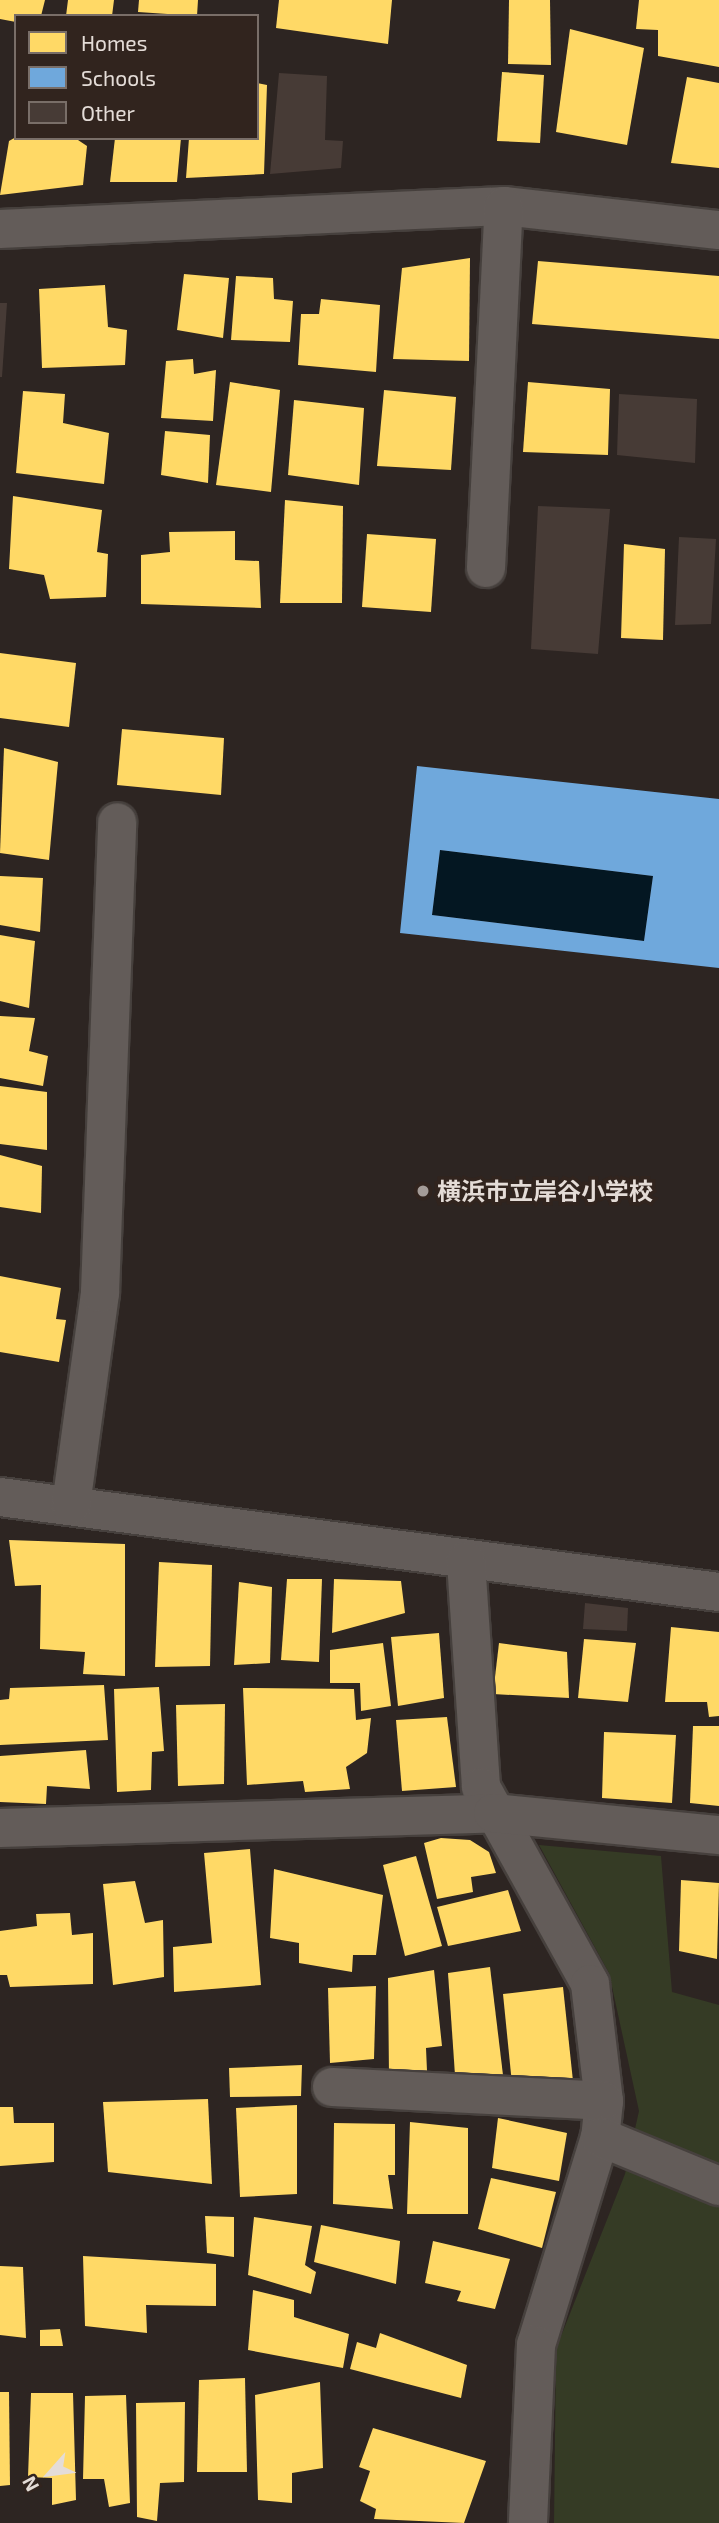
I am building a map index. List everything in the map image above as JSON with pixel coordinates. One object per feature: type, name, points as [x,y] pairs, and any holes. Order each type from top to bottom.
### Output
[{"type":"street","points":[[0,229],[504,206],[719,230]]},
{"type":"street","points":[[486,568],[504,206]]},
{"type":"street","points":[[71,1505],[100,1293],[117,822]]},
{"type":"street","points":[[0,1497],[466,1561],[719,1592]]},
{"type":"street","points":[[466,1561],[481,1787],[590,1984],[602,2119],[536,2345],[528,2523]]},
{"type":"street","points":[[0,1828],[493,1813],[719,1835]]},
{"type":"street","points":[[332,2087],[602,2119],[719,2186]]},
{"type":"green space","points":[[539,1845],[661,1856],[672,1992],[719,2005],[719,2523],[554,2523],[556,2349],[625,2174],[639,2111],[609,1973]]},
{"type":"water","points":[[440,850],[653,876],[644,941],[432,915]]},
{"type":"building: Homes","points":[[0,0],[45,0],[42,14],[14,14],[14,22],[0,19]]},
{"type":"building: Homes","points":[[68,0],[114,0],[112,14],[66,14]]},
{"type":"building: Homes","points":[[139,0],[198,0],[197,14],[138,12]]},
{"type":"building: Homes","points":[[279,0],[392,0],[388,44],[276,28]]},
{"type":"building: Homes","points":[[509,0],[550,0],[551,65],[508,64]]},
{"type":"building: Homes","points":[[639,0],[719,0],[719,67],[658,56],[658,30],[636,29]]},
{"type":"building: Homes","points":[[570,29],[644,48],[627,145],[556,132]]},
{"type":"building: Homes","points":[[502,72],[544,75],[540,143],[497,141]]},
{"type":"building: Homes","points":[[687,77],[719,83],[719,168],[671,163]]},
{"type":"building: Homes","points":[[259,83],[267,85],[264,174],[186,178],[189,140],[259,140]]},
{"type":"building: Homes","points":[[14,138],[78,140],[87,146],[83,185],[0,195],[9,141]]},
{"type":"building: Homes","points":[[115,140],[181,140],[177,182],[110,182]]},
{"type":"building: Homes","points":[[470,258],[469,361],[393,359],[402,268]]},
{"type":"building: Homes","points":[[538,261],[719,276],[719,339],[532,324]]},
{"type":"building: Homes","points":[[184,274],[229,278],[223,338],[177,330]]},
{"type":"building: Homes","points":[[236,276],[273,278],[274,299],[293,301],[290,342],[231,340]]},
{"type":"building: Homes","points":[[105,285],[108,327],[127,330],[125,365],[42,368],[39,289]]},
{"type":"building: Homes","points":[[321,299],[380,305],[376,372],[298,365],[301,314],[319,314]]},
{"type":"building: Homes","points":[[193,359],[194,374],[216,370],[213,421],[161,418],[166,361]]},
{"type":"building: Homes","points":[[230,382],[280,390],[271,492],[216,485]]},
{"type":"building: Homes","points":[[528,382],[610,389],[608,455],[523,452]]},
{"type":"building: Homes","points":[[384,390],[456,397],[451,470],[377,466]]},
{"type":"building: Homes","points":[[23,391],[65,394],[63,423],[109,433],[104,484],[16,473]]},
{"type":"building: Homes","points":[[294,400],[364,408],[359,485],[288,475]]},
{"type":"building: Homes","points":[[165,431],[210,435],[208,483],[161,475]]},
{"type":"building: Homes","points":[[13,496],[102,510],[97,552],[108,554],[106,597],[50,599],[44,575],[9,569]]},
{"type":"building: Homes","points":[[285,500],[343,506],[342,603],[280,603]]},
{"type":"building: Homes","points":[[235,531],[235,560],[259,561],[261,608],[141,604],[141,555],[170,552],[169,532]]},
{"type":"building: Homes","points":[[367,534],[436,539],[431,612],[362,607]]},
{"type":"building: Homes","points":[[624,544],[665,549],[663,640],[621,638]]},
{"type":"building: Homes","points":[[0,653],[76,663],[69,727],[0,718]]},
{"type":"building: Homes","points":[[122,729],[224,738],[221,795],[117,785]]},
{"type":"building: Homes","points":[[4,748],[58,762],[49,860],[0,853]]},
{"type":"building: Homes","points":[[0,876],[43,878],[40,932],[0,925]]},
{"type":"building: Homes","points":[[0,935],[35,941],[29,1008],[0,1001]]},
{"type":"building: Homes","points":[[0,1016],[35,1018],[29,1051],[48,1056],[43,1086],[0,1078]]},
{"type":"building: Homes","points":[[0,1086],[47,1092],[47,1150],[0,1144]]},
{"type":"building: Homes","points":[[0,1155],[42,1166],[41,1213],[0,1207]]},
{"type":"building: Homes","points":[[0,1276],[61,1288],[56,1319],[66,1320],[59,1362],[0,1352]]},
{"type":"building: Homes","points":[[9,1540],[125,1544],[125,1676],[83,1674],[85,1652],[40,1649],[41,1585],[15,1586]]},
{"type":"building: Homes","points":[[159,1562],[212,1565],[210,1666],[155,1667]]},
{"type":"building: Homes","points":[[287,1579],[322,1579],[319,1662],[281,1660]]},
{"type":"building: Homes","points":[[334,1579],[401,1581],[405,1613],[332,1633]]},
{"type":"building: Homes","points":[[239,1582],[272,1587],[270,1663],[234,1665]]},
{"type":"building: Homes","points":[[671,1627],[719,1632],[719,1716],[709,1717],[707,1702],[665,1702]]},
{"type":"building: Homes","points":[[439,1633],[444,1698],[398,1706],[391,1637]]},
{"type":"building: Homes","points":[[584,1639],[636,1643],[628,1702],[578,1698]]},
{"type":"building: Homes","points":[[383,1643],[391,1706],[361,1711],[360,1683],[330,1683],[330,1650]]},
{"type":"building: Homes","points":[[499,1643],[567,1652],[569,1698],[493,1694]]},
{"type":"building: Homes","points":[[104,1685],[108,1740],[0,1745],[0,1700],[9,1699],[10,1688]]},
{"type":"building: Homes","points":[[159,1687],[164,1751],[152,1752],[151,1790],[117,1792],[114,1689]]},
{"type":"building: Homes","points":[[243,1688],[354,1689],[356,1720],[371,1718],[367,1753],[346,1767],[350,1789],[305,1792],[303,1781],[247,1785]]},
{"type":"building: Homes","points":[[225,1704],[224,1784],[178,1786],[176,1705]]},
{"type":"building: Homes","points":[[447,1717],[456,1787],[402,1791],[396,1720]]},
{"type":"building: Homes","points":[[693,1726],[719,1726],[719,1806],[690,1803]]},
{"type":"building: Homes","points":[[604,1732],[676,1735],[672,1803],[602,1798]]},
{"type":"building: Homes","points":[[86,1750],[90,1789],[47,1786],[46,1804],[0,1802],[0,1756]]},
{"type":"building: Homes","points":[[441,1838],[470,1840],[489,1852],[496,1873],[471,1877],[473,1892],[437,1899],[424,1843]]},
{"type":"building: Homes","points":[[250,1849],[261,1985],[174,1992],[173,1947],[212,1943],[204,1853]]},
{"type":"building: Homes","points":[[416,1856],[442,1946],[405,1956],[383,1865]]},
{"type":"building: Homes","points":[[274,1869],[383,1895],[376,1955],[353,1955],[352,1972],[299,1963],[299,1943],[270,1938]]},
{"type":"building: Homes","points":[[681,1880],[719,1883],[717,1959],[679,1951]]},
{"type":"building: Homes","points":[[135,1881],[145,1923],[163,1920],[164,1977],[113,1985],[103,1884]]},
{"type":"building: Homes","points":[[508,1890],[521,1931],[448,1946],[437,1907]]},
{"type":"building: Homes","points":[[70,1913],[72,1935],[93,1933],[93,1984],[10,1987],[7,1975],[0,1975],[0,1931],[37,1926],[36,1914]]},
{"type":"building: Homes","points":[[490,1967],[503,2075],[455,2075],[448,1973]]},
{"type":"building: Homes","points":[[434,1970],[442,2046],[426,2048],[427,2071],[389,2077],[388,1978]]},
{"type":"building: Homes","points":[[376,1986],[374,2059],[330,2063],[328,1988]]},
{"type":"building: Homes","points":[[563,1987],[573,2081],[512,2084],[503,1994]]},
{"type":"building: Homes","points":[[302,2065],[301,2096],[230,2097],[229,2068]]},
{"type":"building: Homes","points":[[208,2099],[212,2184],[108,2172],[103,2102]]},
{"type":"building: Homes","points":[[297,2105],[297,2194],[240,2197],[236,2108]]},
{"type":"building: Homes","points":[[0,2107],[13,2107],[14,2123],[54,2123],[54,2162],[0,2166]]},
{"type":"building: Homes","points":[[498,2118],[567,2133],[559,2181],[492,2168]]},
{"type":"building: Homes","points":[[410,2122],[468,2128],[468,2214],[407,2214]]},
{"type":"building: Homes","points":[[334,2123],[395,2124],[395,2175],[388,2175],[393,2209],[333,2204]]},
{"type":"building: Homes","points":[[491,2178],[556,2192],[542,2248],[478,2229]]},
{"type":"building: Homes","points":[[205,2216],[234,2217],[234,2257],[207,2253]]},
{"type":"building: Homes","points":[[254,2217],[312,2226],[305,2265],[316,2272],[311,2294],[248,2275]]},
{"type":"building: Homes","points":[[321,2225],[400,2241],[396,2284],[314,2262]]},
{"type":"building: Homes","points":[[433,2241],[510,2259],[495,2309],[457,2301],[461,2291],[425,2283]]},
{"type":"building: Homes","points":[[83,2256],[216,2264],[216,2306],[146,2305],[147,2333],[85,2326]]},
{"type":"building: Homes","points":[[0,2266],[23,2267],[26,2338],[0,2335]]},
{"type":"building: Homes","points":[[253,2290],[294,2300],[294,2317],[349,2334],[343,2368],[248,2350]]},
{"type":"building: Homes","points":[[60,2329],[63,2346],[40,2346],[40,2330]]},
{"type":"building: Homes","points":[[380,2333],[467,2365],[461,2398],[350,2369],[357,2342],[376,2348]]},
{"type":"building: Homes","points":[[245,2378],[247,2472],[197,2472],[199,2380]]},
{"type":"building: Homes","points":[[320,2382],[323,2468],[292,2473],[292,2503],[258,2500],[255,2395]]},
{"type":"building: Homes","points":[[0,2392],[9,2392],[10,2485],[0,2486]]},
{"type":"building: Homes","points":[[31,2393],[73,2393],[76,2500],[52,2505],[52,2478],[28,2477]]},
{"type":"building: Homes","points":[[126,2395],[130,2503],[109,2507],[104,2479],[83,2479],[85,2396]]},
{"type":"building: Homes","points":[[185,2402],[184,2482],[160,2483],[157,2521],[137,2517],[136,2403]]},
{"type":"building: Homes","points":[[373,2428],[486,2461],[464,2523],[374,2519],[376,2509],[360,2501],[370,2471],[359,2467]]},
{"type":"building: Schools","points":[[417,766],[719,799],[719,968],[400,933]],"holes":[[[440,850],[653,876],[644,941],[432,915]]]},
{"type":"building: Other","points":[[279,73],[327,76],[325,140],[343,141],[341,168],[270,174]]},
{"type":"building: Other","points":[[0,303],[7,303],[2,377],[0,377]]},
{"type":"building: Other","points":[[619,394],[697,399],[695,463],[617,455]]},
{"type":"building: Other","points":[[538,506],[610,509],[598,654],[531,649]]},
{"type":"building: Other","points":[[679,537],[716,539],[711,624],[675,625]]},
{"type":"building: Other","points":[[585,1603],[628,1608],[627,1631],[583,1629]]},
{"type":"place","name":"横浜市立岸谷小学校","points":[[423,1191]]}]
